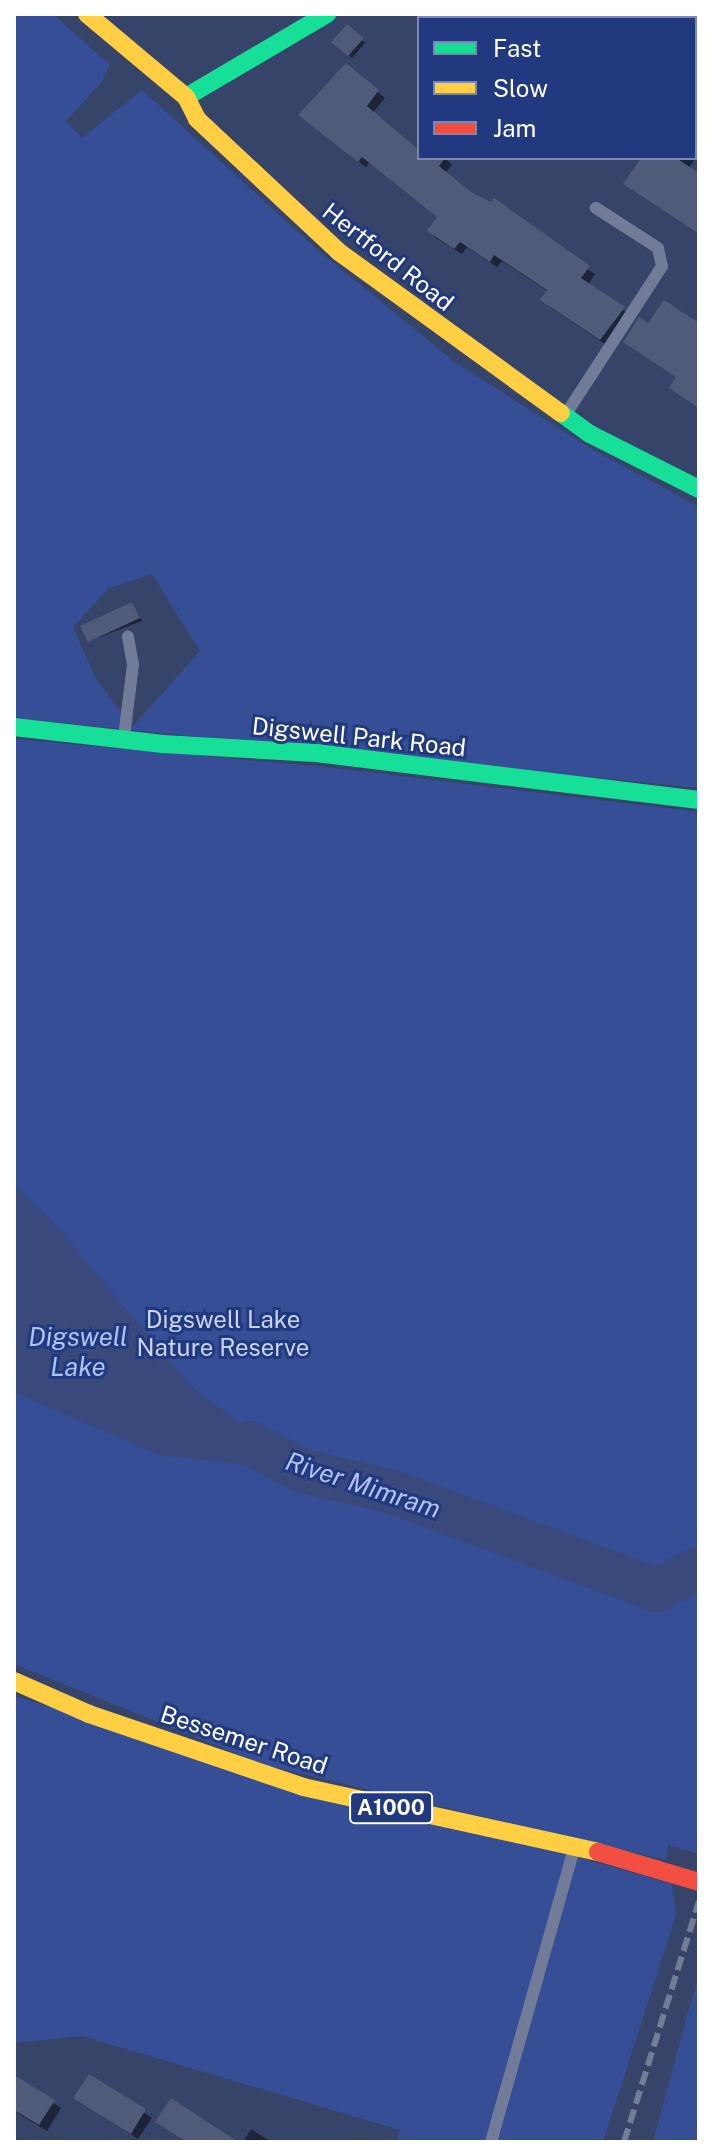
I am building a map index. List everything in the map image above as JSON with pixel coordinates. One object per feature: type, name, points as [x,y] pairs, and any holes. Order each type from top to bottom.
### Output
[{"type":"street","name":"Hertford Road","points":[[87,14],[186,97],[197,119],[319,236],[565,417],[699,489]]},
{"type":"street","points":[[186,97],[327,14]]},
{"type":"street","name":"Digswell Park Road","points":[[14,727],[123,740],[316,753],[699,800]]},
{"type":"street","name":"Bessemer Road","points":[[14,1681],[89,1714],[303,1787],[575,1845],[699,1882]]},
{"type":"lane","points":[[565,417],[662,266],[658,248],[596,208]]},
{"type":"lane","points":[[123,740],[133,665],[128,636]]},
{"type":"lane","points":[[491,2142],[575,1845]]},
{"type":"green space","points":[[14,14],[53,14],[110,65],[100,84],[66,121],[82,138],[142,90],[320,252],[456,363],[588,447],[699,507],[699,788],[14,718]],"holes":[[[152,574],[200,651],[132,727],[95,677],[73,627],[109,588]]]},
{"type":"green space","name":"Digswell Lake Nature Reserve","points":[[14,739],[326,767],[699,812],[699,1854],[668,1845],[666,1860],[265,1765],[14,1664]]},
{"type":"green space","points":[[14,1696],[672,1884],[676,1915],[603,2142],[397,2142],[400,2130],[82,2036],[14,2043]]},
{"type":"green space","points":[[699,1976],[699,2142],[653,2142],[688,2012]]},
{"type":"water","name":"Digswell Lake","points":[[14,1185],[53,1222],[191,1386],[303,1471],[159,1455],[14,1392]]},
{"type":"building","points":[[347,24],[364,38],[348,56],[331,42]]},
{"type":"building","points":[[346,63],[379,90],[367,106],[417,148],[417,160],[444,160],[439,166],[471,192],[491,202],[494,198],[590,266],[581,278],[625,307],[600,340],[540,300],[547,290],[494,255],[490,262],[460,242],[454,249],[427,231],[437,217],[362,157],[358,162],[298,115]]},
{"type":"building","points":[[640,160],[679,160],[699,173],[699,234],[623,184]]},
{"type":"building","points":[[664,300],[699,323],[699,408],[669,388],[676,377],[623,342],[639,317],[648,323]]},
{"type":"building","points":[[132,602],[140,618],[88,642],[80,626]]},
{"type":"building","points":[[89,2074],[146,2109],[131,2134],[73,2098]]},
{"type":"building","points":[[14,2075],[55,2100],[39,2125],[14,2110]]},
{"type":"building","points":[[171,2098],[238,2142],[187,2142],[155,2122]]},
{"type":"waterway","name":"River Mimram","points":[[250,1443],[303,1471],[393,1492],[656,1590],[699,1568]]},
{"type":"railway","points":[[624,2142],[699,1901]]},
{"type":"traffic: fast","points":[[186,97],[327,14]]},
{"type":"traffic: fast","points":[[561,413],[590,434],[699,489]]},
{"type":"traffic: fast","points":[[14,727],[163,744],[316,753],[699,800]]},
{"type":"traffic: slow","points":[[87,14],[186,97],[197,119],[339,252],[561,413]]},
{"type":"traffic: slow","points":[[14,1681],[89,1714],[303,1787],[598,1852]]},
{"type":"traffic: jam","points":[[598,1852],[699,1882]]}]
